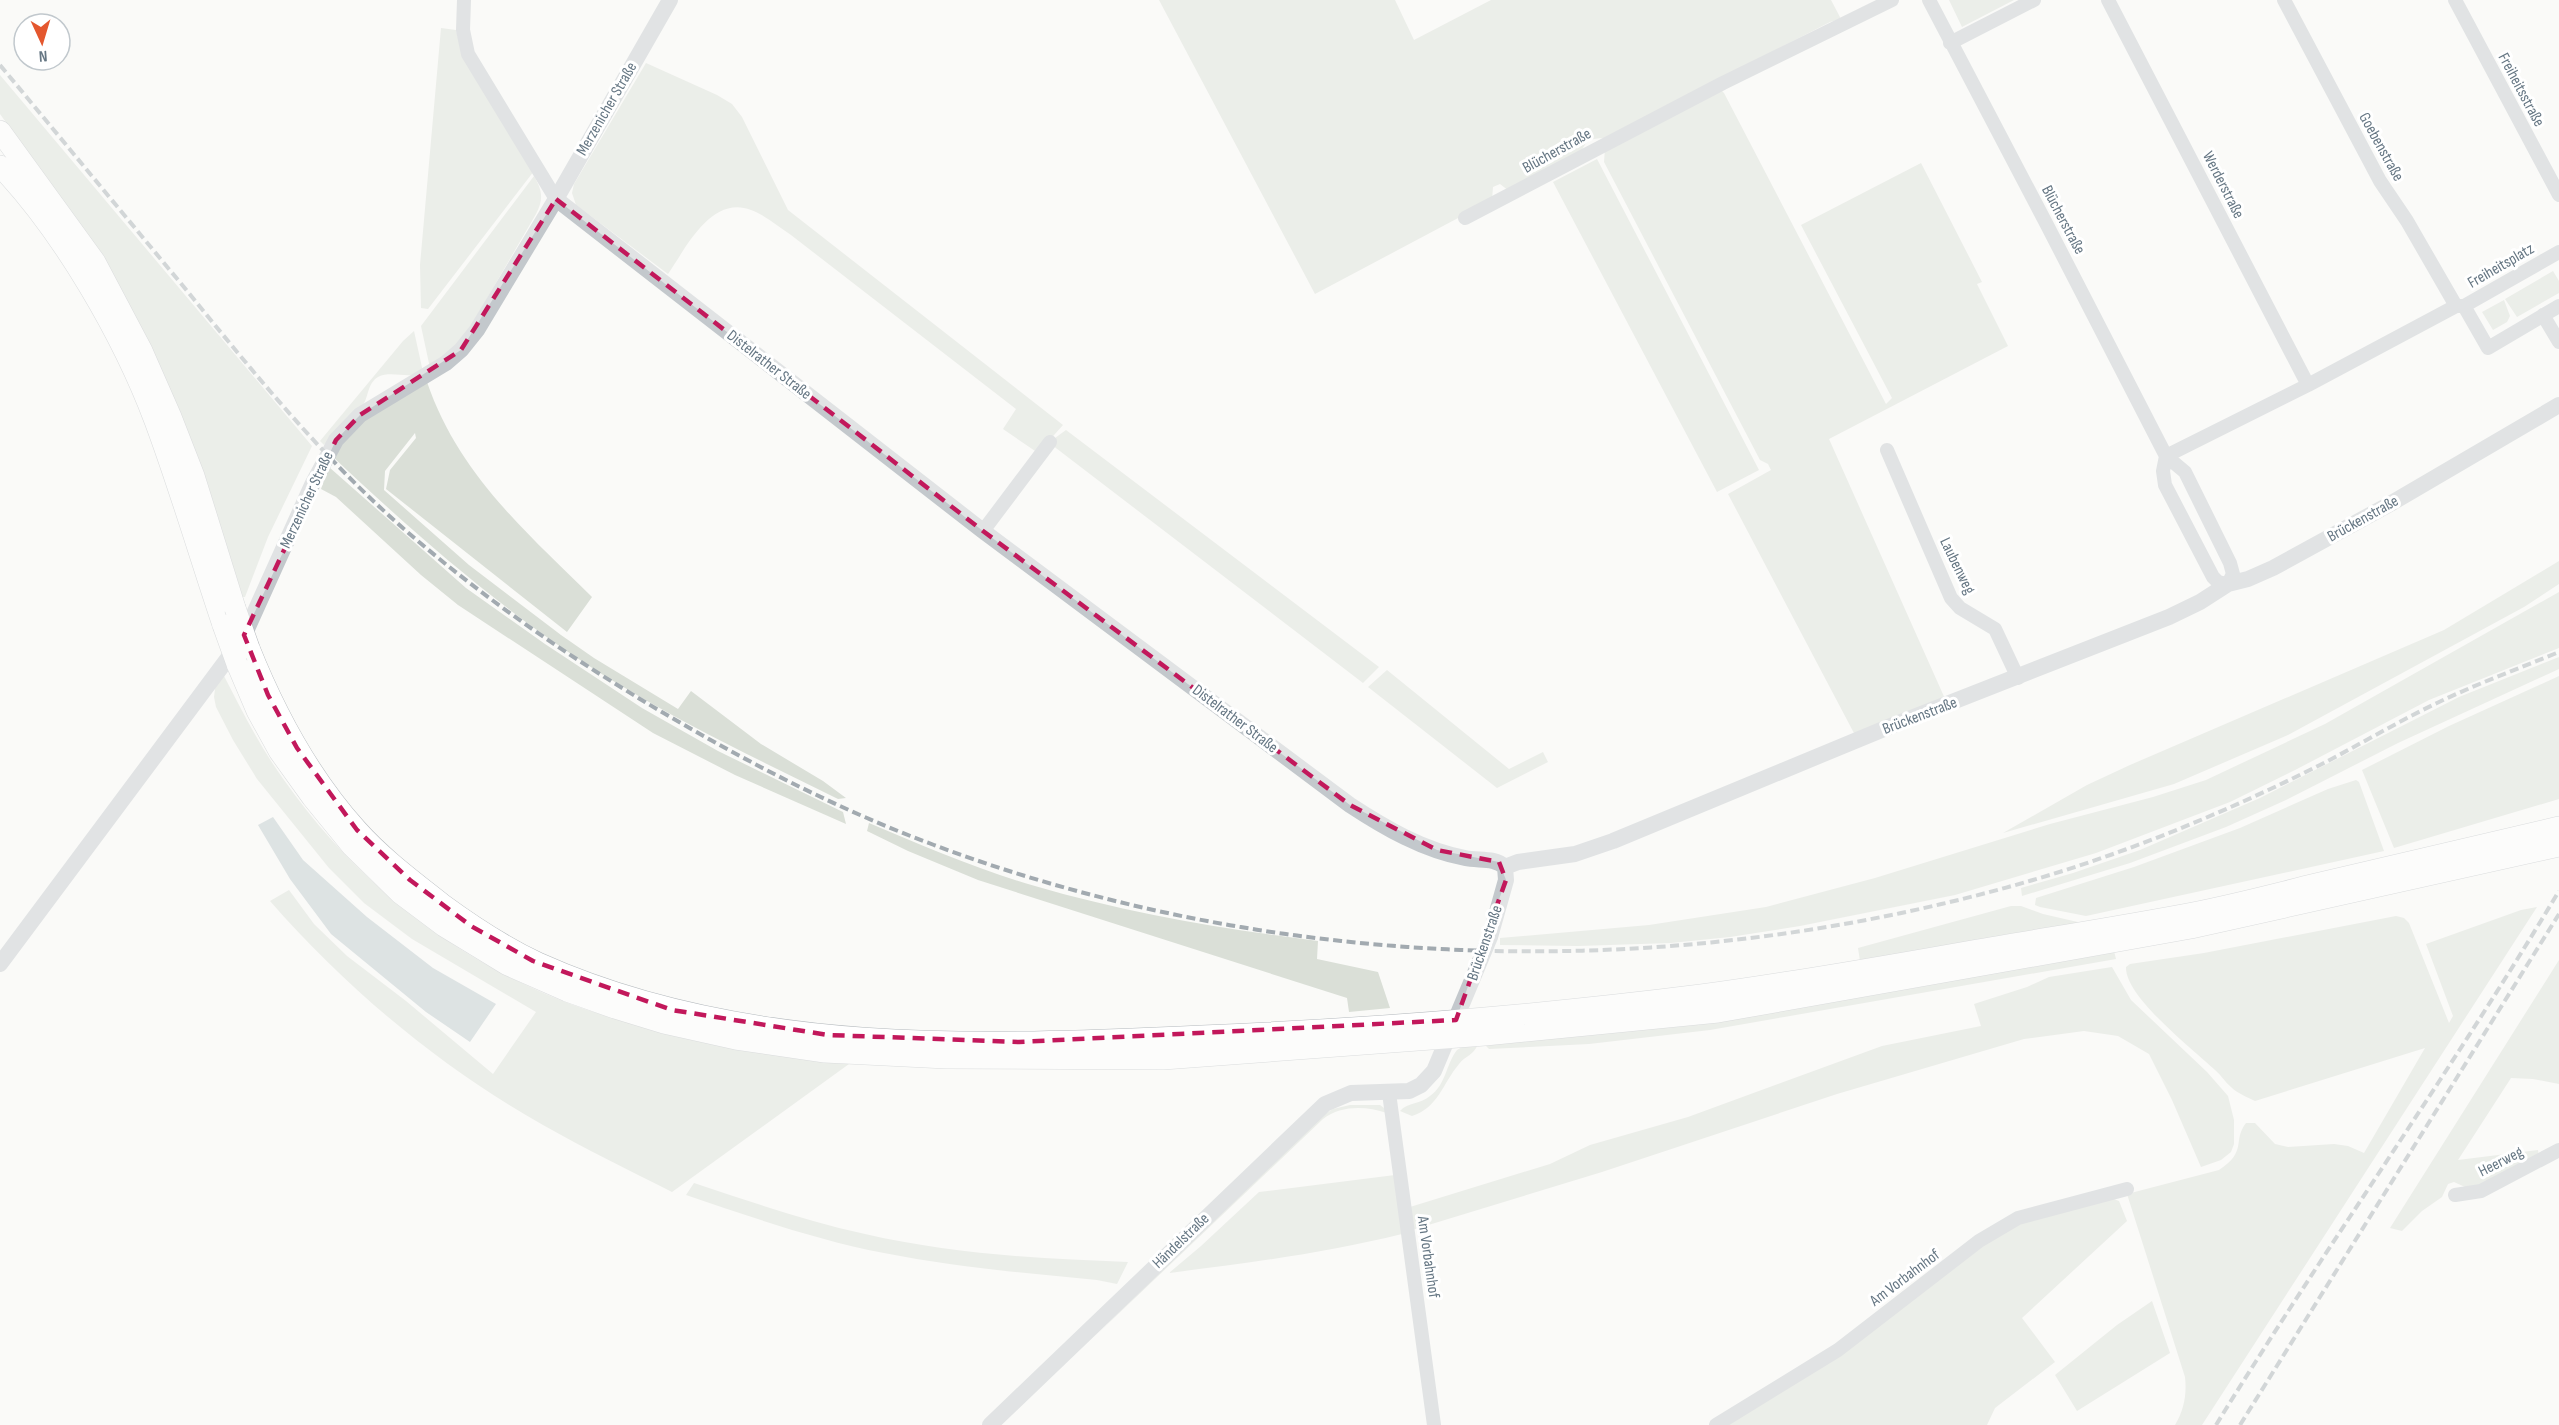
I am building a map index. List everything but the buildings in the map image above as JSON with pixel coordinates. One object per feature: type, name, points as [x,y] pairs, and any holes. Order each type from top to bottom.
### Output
[{"type":"main road","points":[[0,131],[95,261],[142,351],[194,476],[235,608],[243,656]]},
{"type":"main road","points":[[0,166],[43,217],[80,272],[129,361],[155,421],[222,625],[268,694],[297,748],[357,830],[410,880],[471,926],[533,961],[610,992],[672,1010],[828,1035],[907,1040],[1019,1042],[1452,1029],[1718,1012],[2191,928],[2559,846]]},
{"type":"main road","points":[[1452,1029],[1844,974],[2175,916],[2559,827]]},
{"type":"street","points":[[464,0],[463,30],[468,54],[539,167],[556,199]]},
{"type":"street","name":"Merzenicher Straße","points":[[0,964],[243,638],[312,485],[336,440],[360,415],[446,363],[461,350],[477,330],[556,199],[670,0]]},
{"type":"street","name":"Blücherstraße","points":[[1465,218],[1703,93],[1892,0]]},
{"type":"street","name":"Blücherstraße","points":[[1929,0],[2166,456],[2185,472],[2225,553],[2233,574],[2228,584]]},
{"type":"street","points":[[1950,43],[2034,0]]},
{"type":"street","name":"Werderstraße","points":[[2108,0],[2308,385]]},
{"type":"street","name":"Goebenstraße","points":[[2284,0],[2380,181],[2460,306]]},
{"type":"street","name":"Freiheitsstraße","points":[[2455,0],[2559,195]]},
{"type":"street","name":"Distelrather Straße","points":[[556,199],[983,531],[1369,818],[1406,838],[1437,850],[1466,858],[1499,862],[1505,867]]},
{"type":"street","name":"Freiheitsplatz","points":[[2559,252],[2460,306],[2488,348],[2559,306]]},
{"type":"street","points":[[2228,584],[2218,582],[2212,577],[2164,485],[2163,471],[2166,456],[2460,306]]},
{"type":"street","points":[[2544,315],[2559,342]]},
{"type":"street","name":"Brückenstraße","points":[[1389,1093],[1409,1091],[1421,1085],[1434,1071],[1477,973],[1506,880],[1505,867],[1518,862],[1575,854],[1613,842],[1891,726],[2152,624],[2200,602],[2228,584],[2248,579],[2273,568],[2390,504],[2559,405]]},
{"type":"street","points":[[983,531],[1050,442]]},
{"type":"street","name":"Laubenweg","points":[[1887,450],[1951,598],[1960,608],[1995,629],[2018,678]]},
{"type":"street","name":"Händelstraße","points":[[990,1425],[1312,1114],[1325,1104],[1352,1093],[1389,1093]]},
{"type":"street","name":"Am Vorbahnhof","points":[[1389,1093],[1434,1425]]},
{"type":"street","name":"Heerweg","points":[[2455,1195],[2481,1191],[2559,1150]]},
{"type":"street","name":"Am Vorbahnhof","points":[[1716,1425],[1838,1350],[2003,1226],[2041,1210],[2127,1189]]},
{"type":"highlighted area","points":[[556,199],[983,531],[1350,805],[1437,850],[1499,862],[1506,880],[1456,1020],[1019,1042],[828,1035],[672,1010],[533,961],[471,926],[410,880],[357,830],[297,748],[268,695],[244,635],[336,440],[360,415],[461,350]]},
{"type":"shaded area","points":[[1159,0],[1395,0],[1414,40],[1491,0],[1831,0],[1841,19],[1830,22],[1604,138],[1589,141],[1581,153],[1509,191],[1500,184],[1493,187],[1492,200],[1315,294]]},
{"type":"shaded area","points":[[1949,0],[2014,0],[1962,27]]},
{"type":"shaded area","points":[[441,28],[456,30],[462,53],[534,171],[428,309],[421,308],[420,265]]},
{"type":"shaded area","points":[[646,63],[732,104],[742,117],[788,210],[1063,425],[1038,453],[1003,429],[1016,409],[791,235],[761,215],[737,207],[724,210],[712,217],[692,238],[668,274],[576,205],[572,193],[574,184]]},
{"type":"shaded area","points":[[0,75],[312,446],[268,537],[245,597],[239,597],[43,174],[0,114]]},
{"type":"shaded area","points":[[1720,89],[1886,404],[1892,398],[1801,225],[1921,163],[1982,282],[1977,284],[2008,346],[1829,439],[1946,701],[1855,735],[1728,494],[1771,470],[1768,464],[1760,460],[1604,162],[1605,148]]},
{"type":"shaded area","points":[[1597,159],[1759,470],[1717,492],[1553,182]]},
{"type":"shaded area","points":[[534,176],[541,195],[536,214],[464,338],[430,368],[421,326]]},
{"type":"shaded area","points":[[2553,271],[2559,281],[2559,293],[2517,317],[2505,299]]},
{"type":"shaded area","points":[[2504,300],[2510,316],[2507,322],[2493,330],[2482,312]]},
{"type":"shaded area","points":[[414,331],[423,372],[378,377],[372,383],[365,402],[359,410],[324,445],[320,441],[403,341]]},
{"type":"shaded area","points":[[427,382],[440,415],[456,445],[475,473],[519,524],[592,597],[567,632],[386,489],[390,470],[416,438],[415,433],[385,471],[384,490],[469,565],[594,658],[678,709],[691,691],[761,744],[823,781],[846,798],[838,799],[701,730],[647,701],[582,661],[470,578],[399,518],[332,456],[361,421]]},
{"type":"shaded area","points":[[1066,430],[1379,667],[1363,683],[1052,445],[1055,438]]},
{"type":"shaded area","points":[[329,467],[466,588],[545,644],[642,708],[718,751],[843,812],[846,824],[735,775],[653,733],[458,605],[421,575],[336,497],[321,489]]},
{"type":"shaded area","points":[[2559,561],[2559,584],[2524,607],[2288,735],[2174,784],[2003,833],[2087,785],[2130,765],[2444,630]]},
{"type":"shaded area","points":[[2559,592],[2559,648],[2429,700],[2230,802],[2096,853],[1955,895],[1800,926],[1730,937],[1671,943],[1578,946],[1500,945],[1500,938],[1649,925],[1766,907],[1875,878],[2050,824],[2153,797],[2206,780],[2325,724]]},
{"type":"shaded area","points":[[2559,657],[2559,669],[2398,743],[2286,800],[2226,827],[2130,863],[2022,896],[2021,888],[2140,850],[2260,798],[2459,697]]},
{"type":"shaded area","points":[[1387,670],[1509,769],[1543,752],[1548,762],[1497,788],[1368,687]]},
{"type":"shaded area","points":[[223,674],[267,755],[315,821],[350,860],[388,895],[428,927],[471,956],[517,981],[564,1001],[622,1020],[745,1049],[849,1064],[672,1192],[543,1125],[505,1102],[431,1052],[363,995],[300,934],[270,901],[289,890],[314,924],[347,956],[406,1001],[493,1074],[536,1012],[412,939],[364,903],[329,868],[257,779],[233,740],[216,707],[214,697],[216,681]]},
{"type":"shaded area","points":[[2559,676],[2559,799],[2394,848],[2362,770],[2449,726]]},
{"type":"shaded area","points":[[2356,780],[2359,782],[2384,851],[2086,916],[2035,905],[2036,898],[2134,867],[2240,828],[2328,789]]},
{"type":"shaded area","points":[[273,817],[303,860],[367,917],[433,968],[496,1004],[470,1042],[426,1012],[331,934],[290,879],[258,825]]},
{"type":"shaded area","points":[[869,823],[972,865],[1070,896],[1175,919],[1318,941],[1317,959],[1378,972],[1390,1008],[1349,1012],[1347,998],[978,880],[867,831]]},
{"type":"shaded area","points":[[2011,906],[2021,906],[2043,914],[2082,923],[1860,961],[1858,948]]},
{"type":"shaded area","points":[[2537,907],[2202,1425],[2175,1425],[2184,1402],[2185,1377],[2127,1194],[2219,1170],[2237,1152],[2240,1135],[2246,1123],[2255,1123],[2275,1144],[2288,1147],[2334,1144],[2348,1146],[2364,1153],[2425,1048],[2255,1101],[2233,1089],[2148,1008],[2129,979],[2126,967],[2130,964],[2204,953],[2396,916],[2404,918],[2409,923],[2449,1023],[2453,1016],[2426,944],[2521,910]]},
{"type":"shaded area","points":[[2114,951],[2116,959],[1710,1030],[1589,1044],[1489,1049],[1485,1045]]},
{"type":"shaded area","points":[[2559,960],[2559,1084],[2511,1078],[2458,1160],[2538,1150],[2539,1157],[2480,1188],[2465,1187],[2454,1182],[2448,1184],[2442,1197],[2422,1211],[2402,1231],[2390,1228]]},
{"type":"shaded area","points":[[2112,967],[2131,1000],[2207,1072],[2228,1096],[2234,1120],[2234,1144],[2231,1152],[2221,1160],[2201,1167],[2149,1054],[2118,1036],[2084,1031],[2024,1039],[1837,1094],[1602,1172],[1412,1230],[1410,1207],[1550,1164],[1590,1145],[1688,1117],[1882,1046],[1981,1026],[1974,1004],[2027,987],[2049,977]]},
{"type":"shaded area","points":[[1478,1044],[1474,1051],[1453,1071],[1428,1107],[1412,1116],[1400,1111],[1426,1099],[1435,1091],[1443,1080],[1457,1050]]},
{"type":"shaded area","points":[[1350,1105],[1380,1105],[1388,1111],[1387,1113],[1354,1108],[1338,1111],[1323,1119],[1093,1338],[1317,1119],[1333,1109]]},
{"type":"shaded area","points":[[1395,1175],[1402,1234],[1315,1252],[1169,1273],[1259,1192]]},
{"type":"shaded area","points":[[694,1183],[800,1217],[898,1241],[963,1251],[1128,1262],[1117,1284],[910,1258],[809,1235],[686,1195]]},
{"type":"shaded area","points":[[2111,1198],[2119,1201],[2127,1221],[2022,1318],[2055,1362],[1995,1408],[1987,1425],[1724,1425],[2005,1228]]},
{"type":"shaded area","points":[[2152,1301],[2170,1353],[2077,1411],[2055,1375],[2117,1325]]},
{"type":"railway","points":[[0,65],[237,352],[339,467],[424,546],[516,617],[645,702],[751,762],[860,815],[934,845],[1067,888],[1204,920],[1342,941],[1481,951],[1621,949],[1760,937],[1898,914],[2070,869],[2179,829],[2285,782],[2452,696],[2559,652]]},
{"type":"railway","points":[[2216,1425],[2475,1026],[2559,891]]},
{"type":"railway","points":[[2240,1425],[2559,914]]}]
